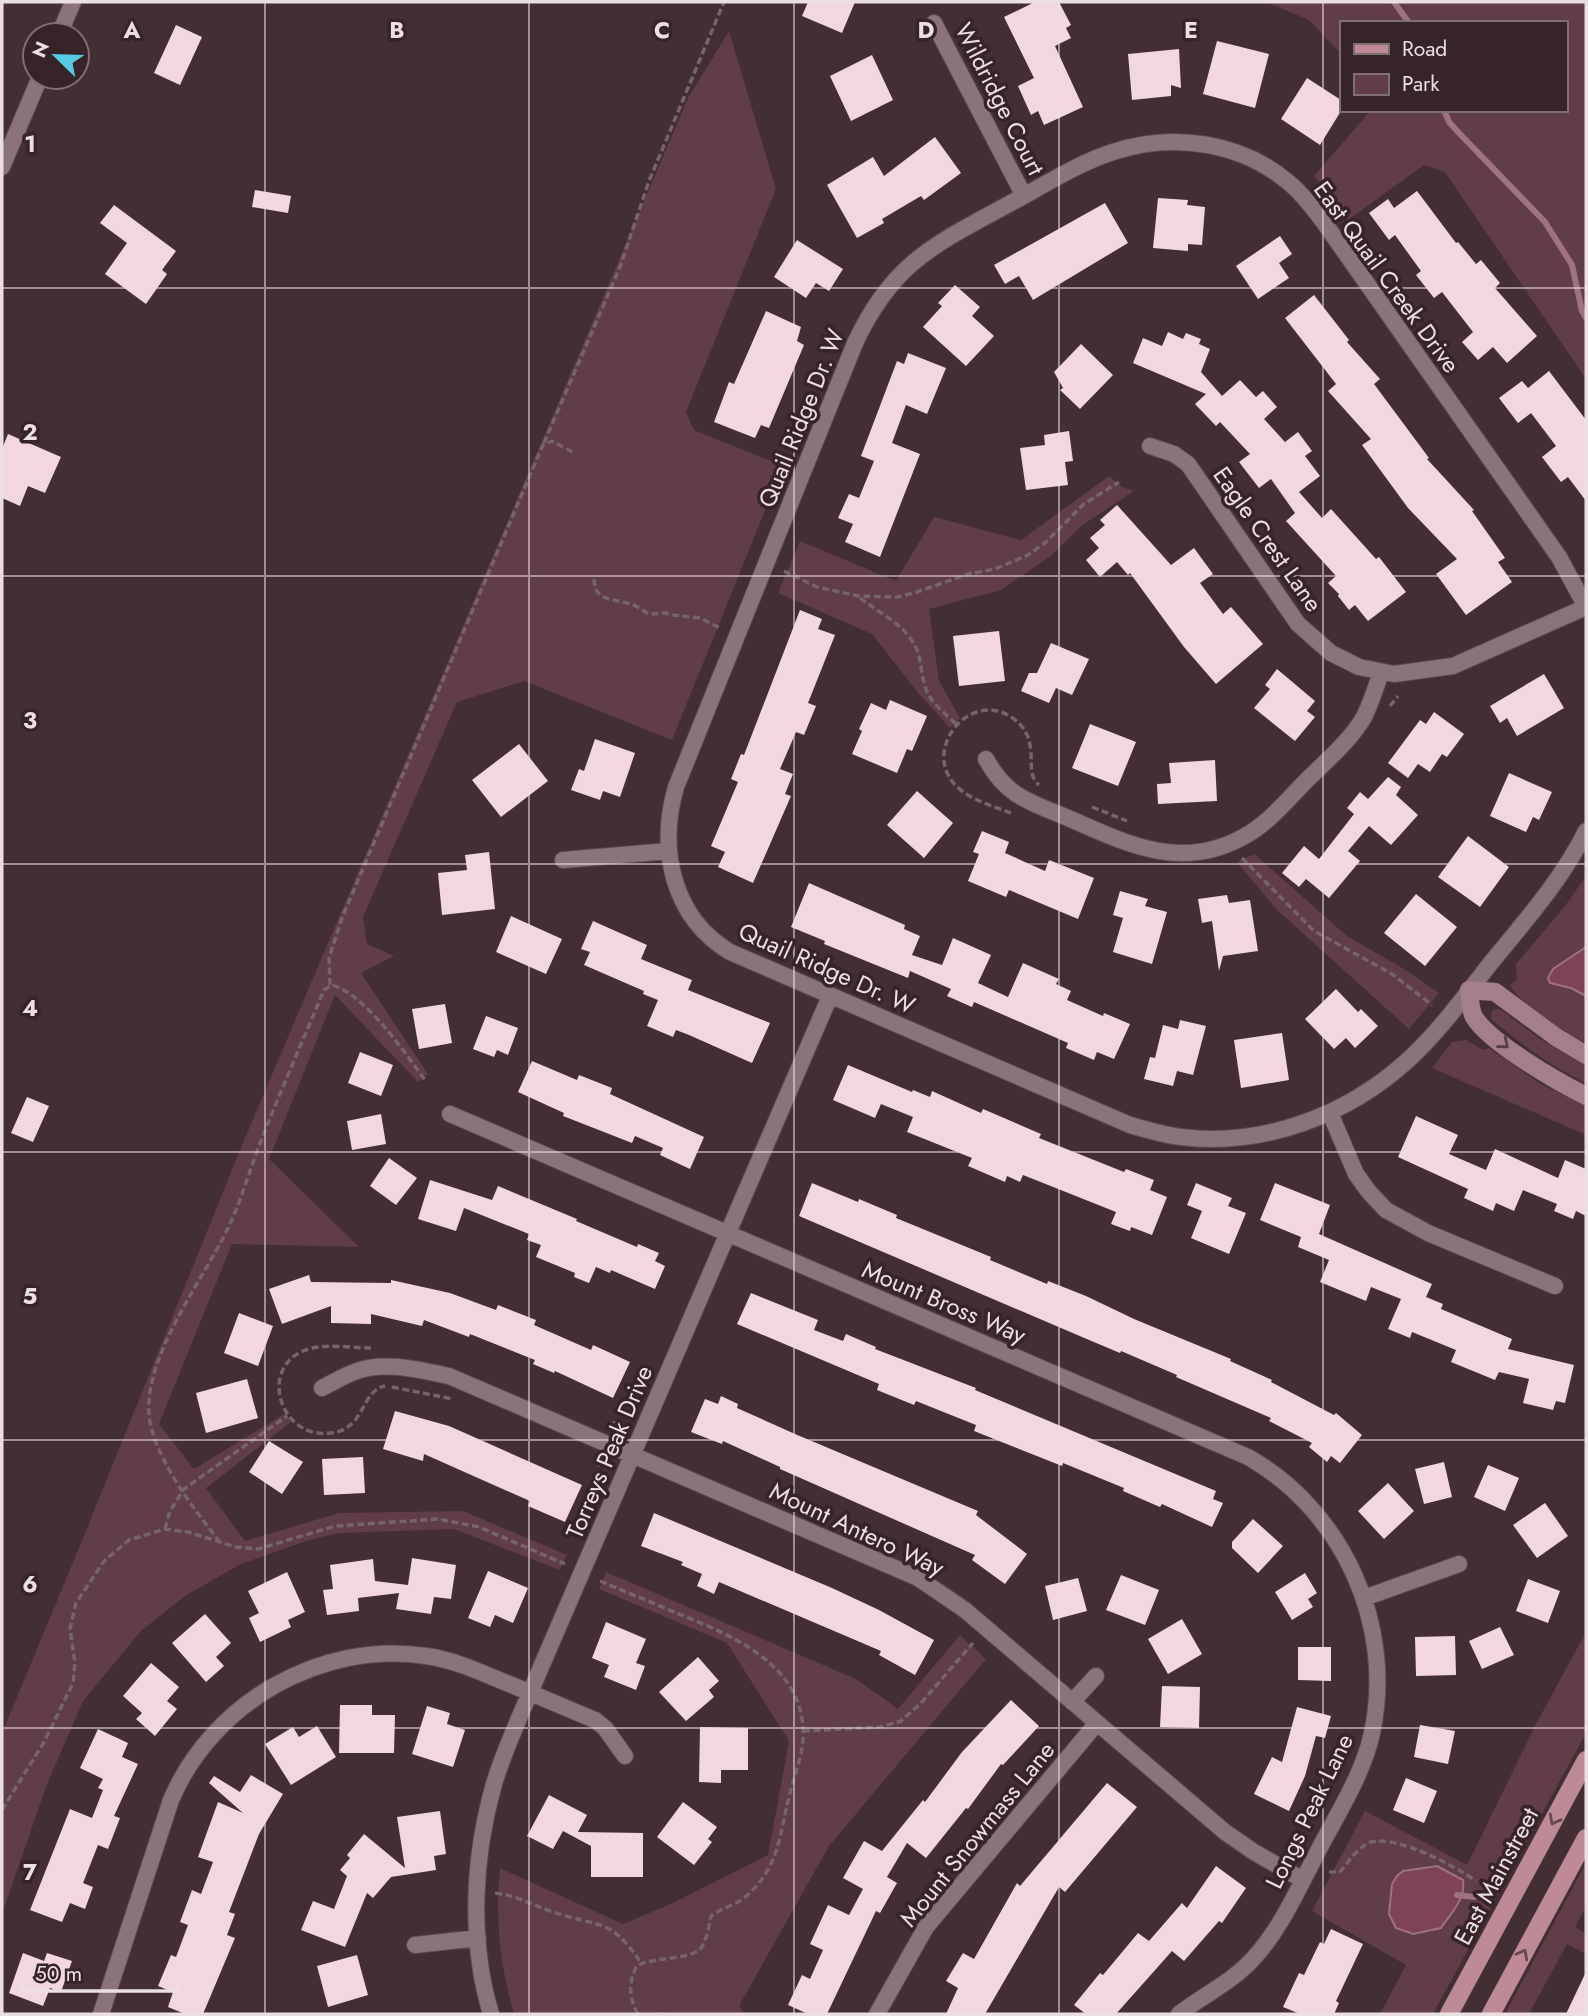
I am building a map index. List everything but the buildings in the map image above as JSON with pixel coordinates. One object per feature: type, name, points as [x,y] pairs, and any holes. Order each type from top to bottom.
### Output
[{"type":"main road","name":"East Mainstreet","points":[[1449,2014],[1586,1760]]},
{"type":"main road","points":[[1491,2014],[1586,1838]]},
{"type":"street","points":[[64,21],[73,2]]},
{"type":"street","name":"Wildridge Court","points":[[934,23],[1024,196]]},
{"type":"street","points":[[2,167],[34,91]]},
{"type":"street","name":"East Quail Creek Drive","points":[[882,294],[902,271],[930,248],[1103,155],[1129,147],[1166,142],[1194,143],[1220,147],[1258,162],[1287,181],[1331,232],[1559,557],[1586,607]]},
{"type":"street","name":"Quail Ridge Dr. W","points":[[882,294],[855,343],[676,787],[667,828],[668,851],[673,878],[690,915],[711,939],[730,952],[1130,1125],[1156,1133],[1194,1138],[1246,1136],[1282,1130],[1330,1113],[1362,1096],[1409,1059],[1469,990]]},
{"type":"street","name":"Eagle Crest Lane","points":[[1150,446],[1174,454],[1188,464],[1290,614],[1308,634],[1342,660],[1359,667],[1381,672],[1405,673],[1453,666],[1586,607]]},
{"type":"street","points":[[986,759],[995,775],[1014,794],[1122,842],[1156,852],[1188,853],[1207,850],[1233,842],[1254,830],[1320,767],[1359,725],[1381,672]]},
{"type":"street","points":[[1586,831],[1556,884],[1469,990],[1473,1016],[1490,1032],[1548,1075],[1586,1096]]},
{"type":"street","points":[[563,860],[668,851]]},
{"type":"street","points":[[1469,990],[1495,992],[1556,1037],[1586,1055]]},
{"type":"street","name":"Torreys Peak Drive","points":[[491,2014],[478,1938],[477,1881],[489,1804],[503,1759],[830,996]]},
{"type":"street","points":[[1330,1113],[1356,1174],[1386,1210],[1428,1233],[1555,1286]]},
{"type":"street","name":"Mount Bross Way","points":[[450,1114],[1260,1464],[1293,1489],[1326,1524],[1345,1556],[1364,1598]]},
{"type":"street","name":"Mount Antero Way","points":[[322,1388],[355,1371],[379,1367],[404,1368],[449,1376],[918,1578],[965,1609],[1226,1832],[1254,1852],[1303,1880]]},
{"type":"street","points":[[1364,1598],[1459,1564]]},
{"type":"street","name":"Longs Peak Lane","points":[[1179,2014],[1234,1977],[1252,1961],[1271,1936],[1356,1777],[1371,1735],[1376,1704],[1374,1637],[1364,1598]]},
{"type":"street","points":[[101,2014],[176,1790],[187,1768],[220,1727],[270,1688],[314,1667],[338,1660],[386,1653],[428,1656],[447,1661],[595,1720],[605,1728],[625,1756]]},
{"type":"street","points":[[1072,1702],[1096,1676]]},
{"type":"street","name":"Mount Snowmass Lane","points":[[877,2014],[926,1927],[1097,1723]]},
{"type":"street","points":[[415,1945],[478,1938]]},
{"type":"path","points":[[330,985],[329,958],[342,918],[620,267],[649,181],[724,2]]},
{"type":"path","points":[[543,445],[552,441],[574,453]]},
{"type":"path","points":[[784,571],[817,587],[858,596],[906,595],[968,574],[1010,564],[1046,542],[1084,504],[1119,482]]},
{"type":"path","points":[[594,579],[595,589],[601,596],[632,604],[649,614],[665,612],[700,618],[720,628]]},
{"type":"path","points":[[858,596],[898,623],[909,636],[919,656],[924,685],[930,699],[956,724]]},
{"type":"path","points":[[1385,715],[1398,696]]},
{"type":"path","points":[[1020,817],[969,795],[954,783],[948,774],[943,755],[949,733],[956,724],[979,711],[990,710],[1012,717],[1025,729],[1030,739],[1033,779],[1037,784],[1050,789]]},
{"type":"path","points":[[1088,805],[1127,821]]},
{"type":"path","points":[[1233,861],[1250,854]]},
{"type":"path","points":[[1241,858],[1314,931],[1392,974],[1432,1005]]},
{"type":"path","points":[[330,985],[353,997],[390,1033],[425,1080]]},
{"type":"path","points":[[221,1544],[182,1491],[164,1456],[150,1423],[151,1387],[155,1372],[191,1293],[227,1230],[269,1120],[324,990],[330,985]]},
{"type":"path","points":[[382,1348],[318,1347],[305,1350],[294,1357],[282,1374],[279,1388],[287,1416],[305,1430],[336,1433],[354,1423],[371,1394],[381,1387],[423,1392],[459,1402]]},
{"type":"path","points":[[165,1529],[170,1511],[182,1491],[195,1479],[287,1416]]},
{"type":"path","points":[[598,1420],[611,1425],[621,1422]]},
{"type":"path","points":[[586,1457],[598,1462],[601,1467]]},
{"type":"path","points":[[2,1810],[44,1742],[73,1683],[75,1663],[70,1629],[76,1603],[104,1561],[129,1540],[165,1529],[188,1532],[221,1544],[258,1549],[335,1525],[438,1519],[479,1527],[565,1564]]},
{"type":"path","points":[[600,1581],[715,1629],[760,1655],[794,1692],[803,1731],[779,1843],[767,1872],[745,1897],[711,1916],[704,1941],[698,1951],[641,1963],[634,1969],[630,1987],[638,2014]]},
{"type":"path","points":[[803,1731],[880,1727],[901,1721],[921,1703],[973,1643]]},
{"type":"path","points":[[1329,1872],[1340,1872],[1369,1843],[1382,1841],[1437,1858],[1476,1881]]},
{"type":"path","points":[[495,1893],[519,1897],[550,1911],[606,1926],[623,1938],[641,1963]]},
{"type":"green space","points":[[1266,2],[1586,2],[1586,379],[1445,172],[1424,165],[1348,220],[1314,176],[1369,112],[1567,112],[1567,21],[1340,21],[1340,53],[1309,20]]},
{"type":"green space","points":[[729,31],[776,189],[686,412],[694,430],[783,466],[672,740],[524,681],[457,702],[363,917],[367,944],[394,956],[361,973],[428,1074],[418,1082],[335,995],[269,1159],[359,1247],[232,1244],[159,1424],[194,1469],[286,1413],[291,1422],[206,1488],[245,1541],[339,1513],[463,1511],[567,1555],[560,1570],[454,1529],[340,1533],[309,1540],[241,1564],[185,1596],[141,1631],[83,1701],[47,1784],[2,1914],[2,1733],[242,1145],[688,98]]},
{"type":"green space","points":[[1109,476],[1122,487],[1134,491],[1081,526],[1052,555],[1001,590],[929,609],[939,681],[960,718],[950,728],[919,694],[872,634],[778,593],[800,541],[896,581],[934,517],[1021,540]]},
{"type":"green space","points":[[1254,854],[1347,936],[1439,993],[1409,1029],[1277,910],[1237,862]]},
{"type":"green space","points":[[1586,876],[1586,1043],[1533,1009],[1510,985],[1517,979],[1516,964],[1565,906]]},
{"type":"green space","points":[[1500,1009],[1540,1039],[1586,1066],[1586,1083],[1548,1062],[1491,1019],[1492,1011]]},
{"type":"green space","points":[[1466,1040],[1483,1050],[1489,1048],[1541,1084],[1586,1106],[1586,1135],[1432,1068],[1452,1042]]},
{"type":"green space","points":[[606,1572],[856,1679],[898,1709],[960,1635],[986,1659],[829,1846],[739,2006],[744,2014],[514,2014],[500,1942],[500,1868],[623,1924],[673,1903],[768,1855],[789,1741],[727,1643],[599,1589]]},
{"type":"green space","points":[[1586,1632],[1586,1733],[1433,2014],[1380,2014],[1406,1965],[1312,1911],[1365,1811],[1467,1865],[1536,1724]]},
{"type":"green space","points":[[1586,1863],[1586,1906],[1575,1927],[1586,1934],[1586,1954],[1567,1944],[1529,2014],[1505,2014]]},
{"type":"shaded area","points":[[1586,947],[1586,996],[1571,988],[1550,983],[1548,978],[1553,969]]},
{"type":"shaded area","points":[[1437,1866],[1463,1880],[1460,1900],[1453,1911],[1441,1928],[1413,1934],[1396,1928],[1389,1914],[1392,1884],[1397,1876],[1403,1871]]},
{"type":"waterway","points":[[1394,2],[1408,21]]},
{"type":"waterway","points":[[1445,112],[1449,122],[1545,222],[1572,265],[1586,318]]},
{"type":"waterway","points":[[1457,1895],[1474,1897]]}]
